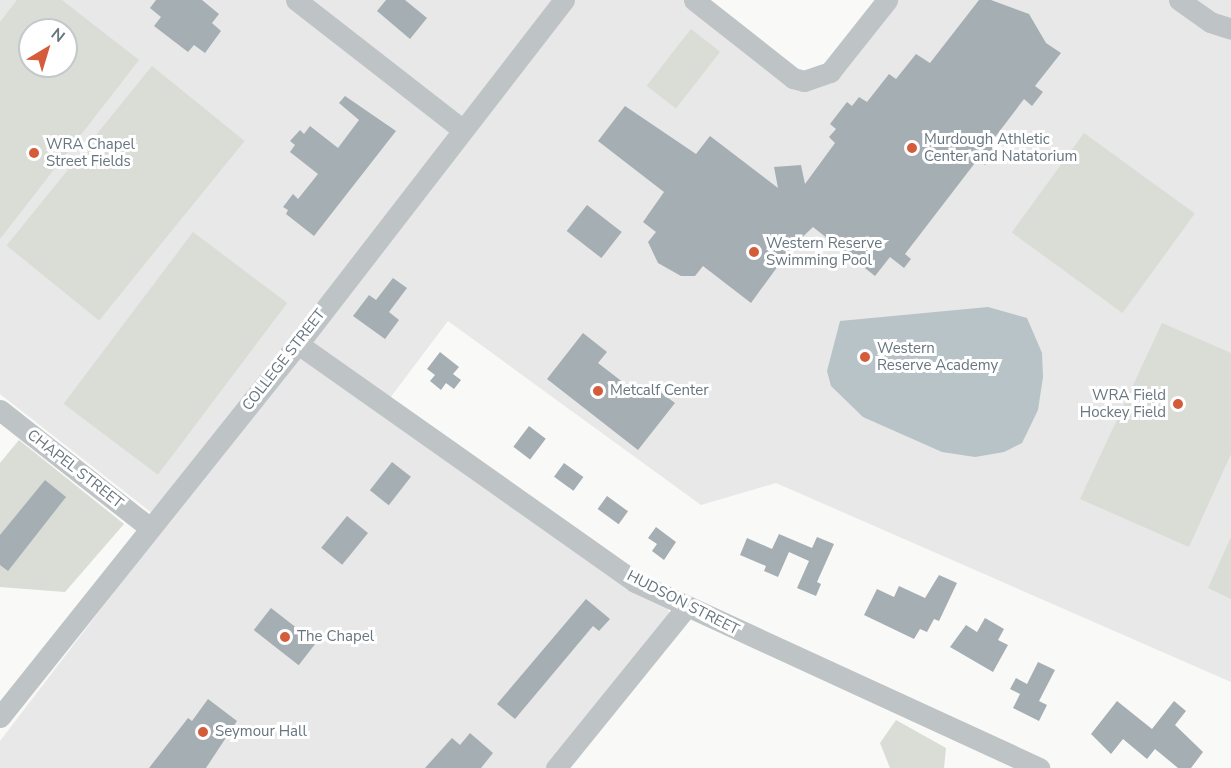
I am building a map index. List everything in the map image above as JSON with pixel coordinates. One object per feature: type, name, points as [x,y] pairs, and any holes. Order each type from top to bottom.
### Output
[{"type":"street","points":[[296,0],[462,129]]},
{"type":"street","name":"COLLEGE STREET","points":[[0,717],[7,694],[150,528],[298,344],[564,0]]},
{"type":"street","points":[[694,0],[793,78],[804,81],[830,72],[887,0]]},
{"type":"street","points":[[1179,0],[1210,22],[1231,29]]},
{"type":"street","name":"HUDSON STREET","points":[[298,344],[635,582],[1039,768]]},
{"type":"street","name":"CHAPEL STREET","points":[[0,410],[150,528]]},
{"type":"street","points":[[556,768],[687,606]]},
{"type":"shaded area","name":"Western Reserve Academy","points":[[0,0],[694,0],[793,78],[817,80],[887,0],[1231,0],[1231,682],[776,483],[701,505],[448,321],[381,410],[667,606],[669,613],[547,768],[0,768],[0,741],[166,524],[0,394]]},
{"type":"shaded area","name":"WRA Chapel Street Fields","points":[[17,0],[62,0],[139,60],[0,239],[0,22]]},
{"type":"shaded area","points":[[691,29],[720,52],[676,109],[647,86]]},
{"type":"shaded area","points":[[152,66],[244,141],[99,320],[7,246]]},
{"type":"shaded area","points":[[1084,133],[1195,214],[1123,313],[1012,233]]},
{"type":"shaded area","points":[[193,232],[287,303],[158,475],[64,404]]},
{"type":"shaded area","points":[[988,307],[1027,318],[1042,353],[1043,377],[1038,410],[1022,443],[1004,452],[975,457],[942,452],[863,417],[831,386],[827,371],[840,321]]},
{"type":"shaded area","name":"WRA Field Hockey Field","points":[[1162,323],[1231,353],[1231,454],[1189,547],[1080,499]]},
{"type":"shaded area","points":[[19,440],[124,524],[65,592],[0,587],[0,463]]},
{"type":"shaded area","points":[[1231,537],[1231,599],[1208,588]]},
{"type":"shaded area","points":[[896,720],[946,748],[944,768],[890,768],[880,743]]},
{"type":"building","points":[[156,0],[202,0],[219,14],[212,23],[221,31],[205,53],[194,45],[188,52],[154,26],[161,17],[150,8]]},
{"type":"building","points":[[386,0],[405,0],[427,18],[410,39],[377,11]]},
{"type":"building","name":"Murdough Athletic Center and Natatorium","points":[[979,0],[991,0],[1029,14],[1046,43],[1061,53],[1035,86],[1043,92],[1032,106],[1024,99],[989,145],[997,151],[985,165],[978,159],[905,254],[911,259],[904,268],[890,257],[875,276],[813,227],[791,248],[751,303],[703,266],[695,276],[681,276],[658,263],[648,242],[656,232],[643,222],[664,192],[598,141],[625,106],[696,154],[710,136],[778,188],[774,167],[801,165],[805,184],[835,143],[829,137],[836,129],[830,124],[847,102],[852,106],[859,97],[867,102],[889,74],[896,79],[916,54],[930,63]]},
{"type":"building","points":[[345,96],[396,131],[314,236],[286,214],[288,210],[283,207],[293,194],[298,199],[318,174],[290,152],[295,145],[290,141],[300,130],[304,134],[310,126],[338,148],[359,120],[339,103]]},
{"type":"building","points":[[587,205],[622,232],[601,258],[567,231]]},
{"type":"building","points":[[393,278],[407,288],[389,312],[399,320],[385,339],[353,316],[369,295],[376,300]]},
{"type":"building","name":"Metcalf Center","points":[[583,333],[607,352],[598,363],[642,397],[651,385],[675,403],[638,450],[547,379]]},
{"type":"building","points":[[440,352],[459,367],[453,374],[461,380],[454,389],[446,383],[441,390],[430,381],[435,375],[427,369]]},
{"type":"building","points":[[529,426],[546,439],[530,459],[513,447]]},
{"type":"building","points":[[392,462],[411,477],[389,505],[370,490]]},
{"type":"building","points":[[564,463],[583,477],[573,491],[554,477]]},
{"type":"building","points":[[45,480],[66,497],[8,571],[0,565],[0,535]]},
{"type":"building","points":[[607,496],[628,511],[619,524],[598,509]]},
{"type":"building","points":[[347,516],[368,533],[342,565],[321,548]]},
{"type":"building","points":[[656,527],[676,542],[664,560],[652,551],[657,544],[648,538]]},
{"type":"building","points":[[779,534],[812,548],[817,537],[834,544],[817,582],[821,584],[816,596],[797,588],[809,561],[789,552],[778,577],[764,571],[766,566],[740,555],[747,538],[772,549]]},
{"type":"building","points":[[939,575],[957,583],[939,621],[934,619],[927,632],[920,629],[914,639],[864,615],[877,589],[894,597],[899,586],[925,598]]},
{"type":"building","points":[[586,599],[610,619],[599,631],[593,626],[515,719],[497,704]]},
{"type":"building","name":"The Chapel","points":[[271,608],[316,643],[299,665],[254,630]]},
{"type":"building","points":[[985,618],[1004,629],[998,640],[1008,645],[993,672],[950,647],[966,625],[977,632]]},
{"type":"building","points":[[1038,662],[1055,670],[1039,701],[1047,705],[1039,721],[1013,708],[1020,694],[1010,689],[1016,678],[1027,684]]},
{"type":"building","name":"Seymour Hall","points":[[208,699],[237,721],[206,768],[149,768],[188,718],[192,721]]},
{"type":"building","points":[[1117,701],[1152,729],[1174,701],[1186,711],[1175,725],[1203,752],[1191,768],[1178,768],[1155,749],[1147,759],[1123,739],[1111,754],[1091,734]]},
{"type":"building","points":[[470,733],[493,753],[481,768],[425,768],[452,738],[460,745]]},
{"type":"place","name":"Murdough Athletic Center and Natatorium","points":[[912,148]]},
{"type":"place","name":"WRA Chapel Street Fields","points":[[34,153]]},
{"type":"place","name":"Western Reserve Swimming Pool","points":[[754,252]]},
{"type":"place","name":"Western Reserve Academy","points":[[865,357]]},
{"type":"place","name":"Metcalf Center","points":[[598,391]]},
{"type":"place","name":"WRA Field Hockey Field","points":[[1178,404]]},
{"type":"place","name":"The Chapel","points":[[285,637]]},
{"type":"place","name":"Seymour Hall","points":[[203,732]]}]
